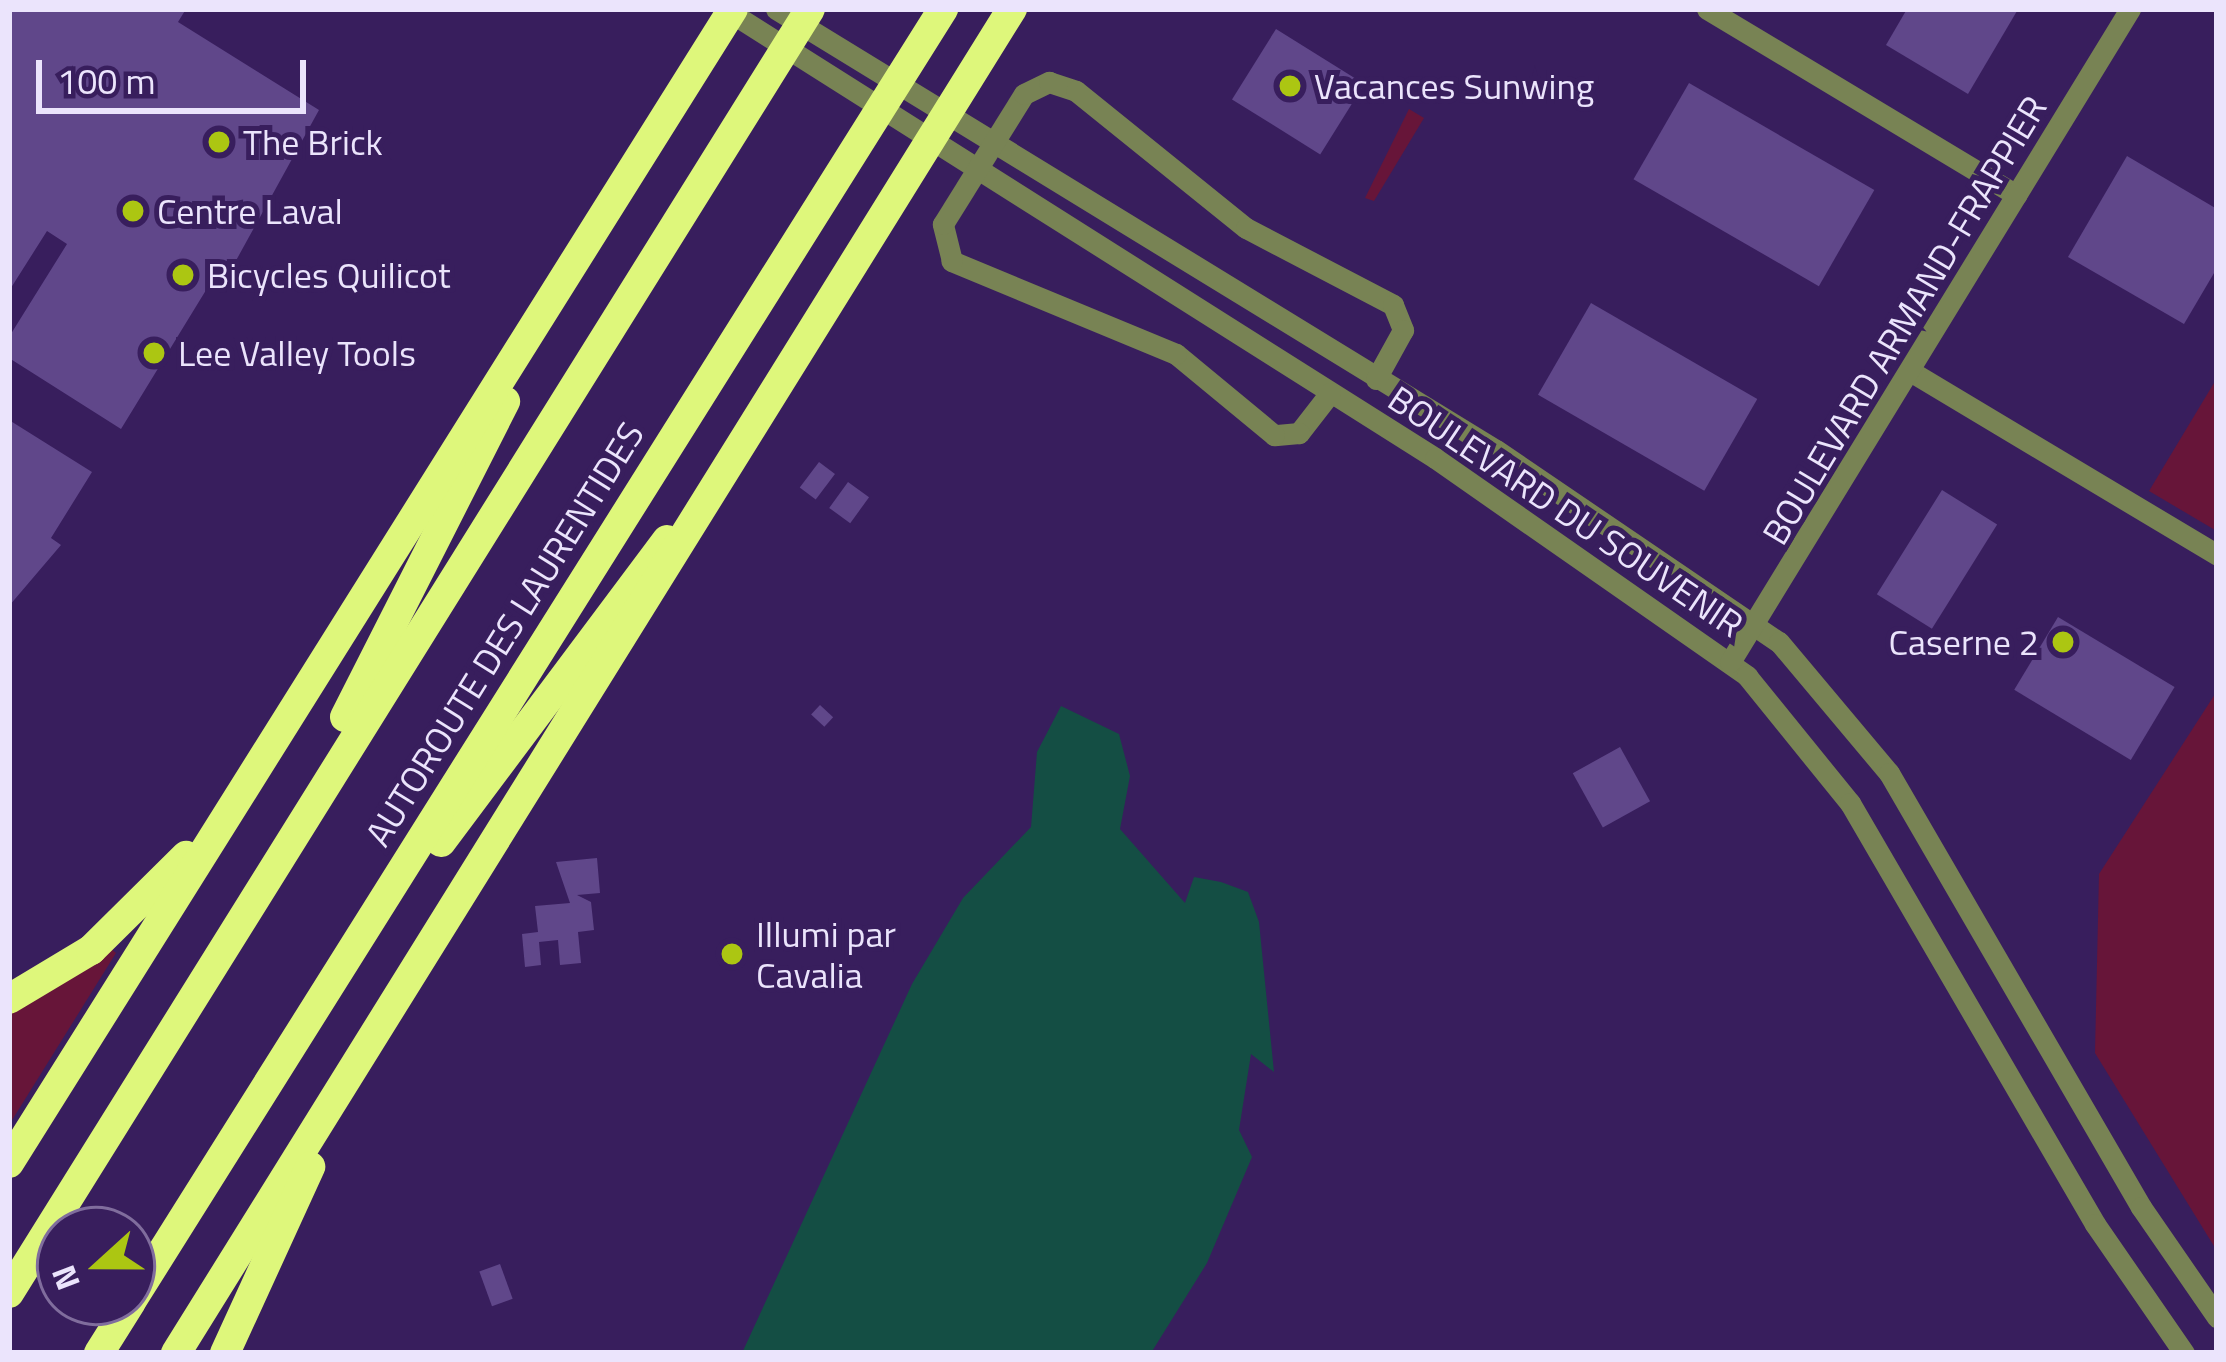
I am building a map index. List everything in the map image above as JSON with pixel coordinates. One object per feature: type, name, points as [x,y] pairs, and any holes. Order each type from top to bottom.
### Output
[{"type":"highway","points":[[9,1163],[729,9]]},
{"type":"highway","name":"AUTOROUTE DES LAURENTIDES","points":[[9,1292],[280,851],[810,9]]},
{"type":"highway","name":"AUTOROUTE DES LAURENTIDES","points":[[156,1261],[943,9]]},
{"type":"highway","points":[[176,1353],[1012,9]]},
{"type":"highway","points":[[280,851],[546,308]]},
{"type":"highway","points":[[304,1025],[713,486]]},
{"type":"highway","points":[[9,999],[106,937],[224,818]]},
{"type":"highway","points":[[225,1353],[353,1069]]},
{"type":"highway","name":"AUTOROUTE DES LAURENTIDES","points":[[99,1353],[116,1326]]},
{"type":"street","name":"BOULEVARD DU SOUVENIR","points":[[729,9],[1330,393],[1730,662],[1850,803],[2095,1224],[2184,1353]]},
{"type":"street","name":"BOULEVARD DU SOUVENIR","points":[[776,9],[1376,380],[1759,625],[1888,773],[2129,1188],[2217,1317]]},
{"type":"street","points":[[1707,9],[2016,195]]},
{"type":"street","name":"BOULEVARD ARMAND-FRAPPIER","points":[[1730,662],[1759,625],[2129,9]]},
{"type":"street","points":[[1330,393],[1302,431],[1274,436],[1165,348],[952,261],[943,224],[1024,94],[1049,82],[1076,91],[1225,214],[1393,305],[1403,330],[1376,380]]},
{"type":"street","points":[[1910,371],[2213,548]]},
{"type":"shaded area","points":[[1409,109],[1424,118],[1374,201],[1365,198]]},
{"type":"shaded area","points":[[2217,378],[2217,530],[2215,530],[2149,491]]},
{"type":"shaded area","points":[[2217,691],[2217,1251],[2095,1053],[2099,874]]},
{"type":"shaded area","points":[[1061,706],[1119,734],[1130,776],[1120,829],[1185,903],[1194,877],[1221,882],[1248,892],[1259,922],[1274,1072],[1251,1054],[1239,1130],[1252,1157],[1207,1263],[1151,1353],[742,1353],[912,984],[963,898],[1031,827],[1037,752]]},
{"type":"shaded area","points":[[110,948],[116,953],[9,1125],[9,1010]]},
{"type":"building","name":"Centre Laval","points":[[9,9],[186,9],[178,22],[319,110],[233,266],[222,264],[121,429],[9,358],[9,337],[67,244],[47,231],[9,291]]},
{"type":"building","points":[[1907,9],[2017,11],[1968,94],[1886,45]]},
{"type":"building","points":[[1276,29],[1364,84],[1320,154],[1232,99]]},
{"type":"building","points":[[1689,83],[1874,190],[1819,286],[1634,179]]},
{"type":"building","points":[[2127,156],[2217,209],[2217,268],[2184,324],[2068,257]]},
{"type":"building","points":[[1591,303],[1757,399],[1704,491],[1538,395]]},
{"type":"building","points":[[9,420],[92,472],[51,538],[61,545],[9,606]]},
{"type":"building","points":[[819,462],[835,474],[816,500],[800,488]]},
{"type":"building","points":[[848,482],[869,497],[850,523],[829,508]]},
{"type":"building","points":[[1942,490],[1997,524],[1932,629],[1877,594]]},
{"type":"building","points":[[2058,617],[2175,687],[2131,760],[2014,690]]},
{"type":"building","points":[[820,705],[833,717],[824,727],[811,715]]},
{"type":"building","points":[[1620,747],[1650,801],[1603,827],[1573,773]]},
{"type":"building","points":[[597,858],[600,893],[577,895],[591,902],[594,930],[578,932],[581,963],[560,965],[558,940],[539,942],[541,965],[525,967],[522,934],[538,932],[535,906],[570,903],[556,862]]},
{"type":"building","points":[[500,1264],[513,1299],[492,1306],[479,1272]]},
{"type":"place","name":"Vacances Sunwing","points":[[1290,86]]},
{"type":"place","name":"The Brick","points":[[219,142]]},
{"type":"place","name":"Centre Laval","points":[[133,211]]},
{"type":"place","name":"Bicycles Quilicot","points":[[183,275]]},
{"type":"place","name":"Lee Valley Tools","points":[[154,353]]},
{"type":"place","name":"Caserne 2","points":[[2063,642]]},
{"type":"place","name":"Illumi par Cavalia","points":[[732,954]]}]
